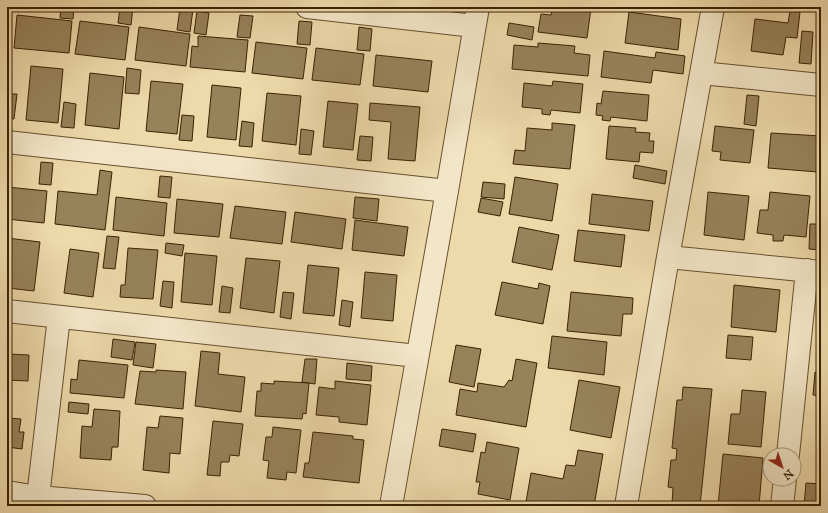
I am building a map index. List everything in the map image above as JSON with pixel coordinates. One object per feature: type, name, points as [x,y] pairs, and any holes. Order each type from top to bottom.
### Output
[{"type":"street","points":[[307,7],[476,16],[447,191],[391,506]]},
{"type":"street","points":[[626,506],[712,7]]},
{"type":"street","points":[[701,73],[821,85]]},
{"type":"street","points":[[7,142],[447,191]]},
{"type":"street","points":[[668,257],[814,271],[789,447]]},
{"type":"street","points":[[7,311],[417,356]]},
{"type":"street","points":[[38,497],[59,317]]},
{"type":"street","points":[[782,506],[784,487]]},
{"type":"street","points":[[7,492],[38,497],[134,506]]},
{"type":"building","points":[[61,7],[74,7],[73,19],[60,18]]},
{"type":"building","points":[[120,7],[133,7],[131,25],[118,23]]},
{"type":"building","points":[[552,7],[591,8],[587,38],[538,32],[541,14],[551,15]]},
{"type":"building","points":[[180,8],[193,9],[190,32],[177,30]]},
{"type":"building","points":[[197,11],[209,13],[206,35],[194,33]]},
{"type":"building","points":[[790,11],[800,12],[797,38],[786,37],[783,55],[751,51],[755,19],[788,23]]},
{"type":"building","points":[[629,12],[681,19],[678,50],[625,43]]},
{"type":"building","points":[[17,15],[72,21],[69,53],[14,48]]},
{"type":"building","points":[[240,15],[253,16],[250,38],[237,37]]},
{"type":"building","points":[[80,21],[129,27],[125,60],[75,54]]},
{"type":"building","points":[[299,21],[312,22],[310,45],[297,44]]},
{"type":"building","points":[[509,23],[534,27],[532,40],[507,35]]},
{"type":"building","points":[[139,27],[190,34],[186,66],[135,60]]},
{"type":"building","points":[[359,27],[372,29],[370,51],[357,50]]},
{"type":"building","points":[[802,31],[813,32],[811,64],[799,63]]},
{"type":"building","points":[[198,36],[248,40],[245,72],[190,67],[192,46],[198,47]]},
{"type":"building","points":[[256,42],[307,48],[303,79],[252,73]]},
{"type":"building","points":[[538,43],[575,46],[574,53],[590,55],[588,76],[512,69],[514,45],[538,47]]},
{"type":"building","points":[[316,48],[364,54],[360,85],[312,80]]},
{"type":"building","points":[[604,51],[655,58],[656,52],[685,56],[683,74],[653,70],[651,83],[601,77]]},
{"type":"building","points":[[376,55],[432,61],[428,92],[373,86]]},
{"type":"building","points":[[31,66],[63,69],[58,123],[26,120]]},
{"type":"building","points":[[127,68],[141,70],[139,94],[125,93]]},
{"type":"building","points":[[90,73],[124,77],[119,129],[85,125]]},
{"type":"building","points":[[151,81],[183,84],[177,134],[146,131]]},
{"type":"building","points":[[553,81],[583,84],[580,113],[551,110],[550,115],[542,114],[542,109],[522,107],[524,83],[552,86]]},
{"type":"building","points":[[212,85],[241,88],[236,140],[207,137]]},
{"type":"building","points":[[603,91],[649,95],[647,121],[611,117],[610,121],[602,120],[603,116],[596,115],[597,103],[601,104]]},
{"type":"building","points":[[267,93],[301,96],[296,145],[262,141]]},
{"type":"building","points":[[7,94],[17,94],[14,119],[7,118]]},
{"type":"building","points":[[747,95],[759,96],[756,126],[744,124]]},
{"type":"building","points":[[328,101],[358,104],[353,150],[323,147]]},
{"type":"building","points":[[64,102],[76,104],[74,128],[61,127]]},
{"type":"building","points":[[370,103],[420,107],[415,161],[388,159],[391,122],[369,120]]},
{"type":"building","points":[[182,115],[194,116],[192,141],[179,140]]},
{"type":"building","points":[[242,121],[254,123],[252,147],[239,146]]},
{"type":"building","points":[[552,123],[575,125],[570,169],[513,164],[515,150],[525,151],[527,128],[552,130]]},
{"type":"building","points":[[609,126],[636,128],[635,132],[650,133],[649,141],[654,141],[653,153],[640,152],[639,162],[606,159]]},
{"type":"building","points":[[715,126],[754,130],[750,163],[720,160],[721,152],[712,151]]},
{"type":"building","points":[[301,129],[314,131],[311,155],[299,154]]},
{"type":"building","points":[[771,133],[821,136],[818,172],[768,168]]},
{"type":"building","points":[[360,136],[373,137],[371,161],[357,160]]},
{"type":"building","points":[[41,162],[53,163],[51,185],[39,184]]},
{"type":"building","points":[[635,165],[667,171],[665,184],[633,178]]},
{"type":"building","points":[[100,170],[112,172],[105,230],[55,224],[58,191],[97,195]]},
{"type":"building","points":[[160,176],[172,177],[170,198],[158,197]]},
{"type":"building","points":[[515,177],[558,184],[552,221],[509,214]]},
{"type":"building","points":[[483,182],[505,184],[504,199],[481,197]]},
{"type":"building","points":[[7,187],[47,191],[44,223],[7,219]]},
{"type":"building","points":[[708,192],[749,196],[744,240],[704,235]]},
{"type":"building","points":[[770,192],[810,196],[806,237],[784,235],[783,241],[773,241],[773,235],[757,233],[760,210],[768,210]]},
{"type":"building","points":[[592,194],[653,201],[649,231],[589,224]]},
{"type":"building","points":[[116,197],[167,203],[164,236],[113,230]]},
{"type":"building","points":[[355,197],[379,199],[377,221],[353,218]]},
{"type":"building","points":[[481,198],[503,202],[500,216],[478,212]]},
{"type":"building","points":[[177,199],[223,204],[219,237],[174,233]]},
{"type":"building","points":[[235,206],[286,212],[282,244],[230,238]]},
{"type":"building","points":[[295,212],[346,219],[342,249],[291,242]]},
{"type":"building","points":[[355,220],[408,227],[404,256],[352,250]]},
{"type":"building","points":[[810,224],[821,224],[821,250],[809,249]]},
{"type":"building","points":[[519,227],[559,235],[552,270],[512,262]]},
{"type":"building","points":[[578,230],[625,235],[621,267],[574,261]]},
{"type":"building","points":[[107,236],[119,237],[115,269],[103,268]]},
{"type":"building","points":[[7,238],[40,242],[34,291],[7,288]]},
{"type":"building","points":[[166,243],[184,245],[182,256],[165,253]]},
{"type":"building","points":[[128,248],[158,250],[153,299],[120,297],[121,285],[125,285]]},
{"type":"building","points":[[70,249],[99,253],[93,297],[64,293]]},
{"type":"building","points":[[185,253],[217,256],[212,305],[181,302]]},
{"type":"building","points":[[246,258],[280,261],[274,313],[240,308]]},
{"type":"building","points":[[308,265],[339,268],[334,316],[303,313]]},
{"type":"building","points":[[365,272],[397,275],[393,321],[361,318]]},
{"type":"building","points":[[163,281],[174,282],[172,308],[160,306]]},
{"type":"building","points":[[502,282],[538,289],[539,283],[550,286],[543,324],[495,315]]},
{"type":"building","points":[[734,285],[780,290],[776,332],[731,327]]},
{"type":"building","points":[[222,286],[233,288],[230,313],[219,312]]},
{"type":"building","points":[[283,292],[294,293],[291,319],[280,317]]},
{"type":"building","points":[[571,292],[633,298],[632,314],[623,314],[621,336],[567,331]]},
{"type":"building","points":[[342,300],[353,302],[350,327],[339,325]]},
{"type":"building","points":[[728,335],[753,337],[751,360],[726,358]]},
{"type":"building","points":[[552,336],[607,342],[604,375],[548,368]]},
{"type":"building","points":[[113,339],[135,342],[132,360],[111,357]]},
{"type":"building","points":[[136,342],[156,344],[153,368],[133,365]]},
{"type":"building","points":[[456,345],[481,349],[474,387],[449,382]]},
{"type":"building","points":[[201,351],[220,353],[218,374],[245,377],[241,412],[195,406]]},
{"type":"building","points":[[7,354],[29,355],[28,381],[7,380]]},
{"type":"building","points":[[305,359],[317,359],[315,384],[302,382]]},
{"type":"building","points":[[516,359],[537,363],[526,427],[456,415],[460,389],[477,392],[478,383],[504,387],[509,380],[512,381]]},
{"type":"building","points":[[79,360],[128,365],[124,398],[70,393],[71,379],[77,380]]},
{"type":"building","points":[[347,363],[372,366],[371,381],[346,379]]},
{"type":"building","points":[[156,370],[186,372],[183,409],[135,404],[140,371],[156,372]]},
{"type":"building","points":[[815,372],[821,373],[821,396],[813,395]]},
{"type":"building","points":[[579,380],[620,387],[611,438],[570,430]]},
{"type":"building","points":[[274,381],[309,383],[306,414],[303,413],[302,419],[255,416],[257,391],[261,391],[261,383],[274,384]]},
{"type":"building","points":[[335,381],[371,385],[367,425],[339,422],[339,417],[316,415],[319,387],[335,389]]},
{"type":"building","points":[[683,387],[712,389],[700,506],[672,504],[673,488],[668,487],[671,460],[676,460],[677,449],[672,448],[677,400],[682,400]]},
{"type":"building","points":[[742,390],[766,392],[761,447],[728,444],[731,414],[740,414]]},
{"type":"building","points":[[69,402],[89,404],[88,414],[68,412]]},
{"type":"building","points":[[94,409],[120,411],[118,447],[112,447],[111,460],[80,458],[82,426],[92,427]]},
{"type":"building","points":[[7,414],[8,418],[21,419],[19,432],[24,432],[22,449],[7,447]]},
{"type":"building","points":[[160,416],[183,418],[180,454],[170,453],[169,473],[143,470],[147,427],[158,428]]},
{"type":"building","points":[[213,421],[243,424],[239,456],[230,455],[229,462],[221,462],[220,476],[207,475]]},
{"type":"building","points":[[273,427],[301,430],[296,473],[287,472],[286,480],[267,478],[269,461],[263,460],[266,437],[272,437]]},
{"type":"building","points":[[442,429],[476,434],[473,452],[439,446]]},
{"type":"building","points":[[313,432],[353,436],[353,439],[364,440],[359,483],[303,477],[305,463],[309,463]]},
{"type":"building","points":[[487,442],[519,448],[510,500],[478,494],[480,482],[476,482],[481,452],[485,453]]},
{"type":"building","points":[[578,450],[603,454],[594,506],[551,506],[526,502],[531,473],[563,479],[566,465],[575,466]]},
{"type":"building","points":[[723,454],[762,458],[759,506],[718,506]]},
{"type":"building","points":[[806,483],[821,484],[821,506],[804,506]]}]
